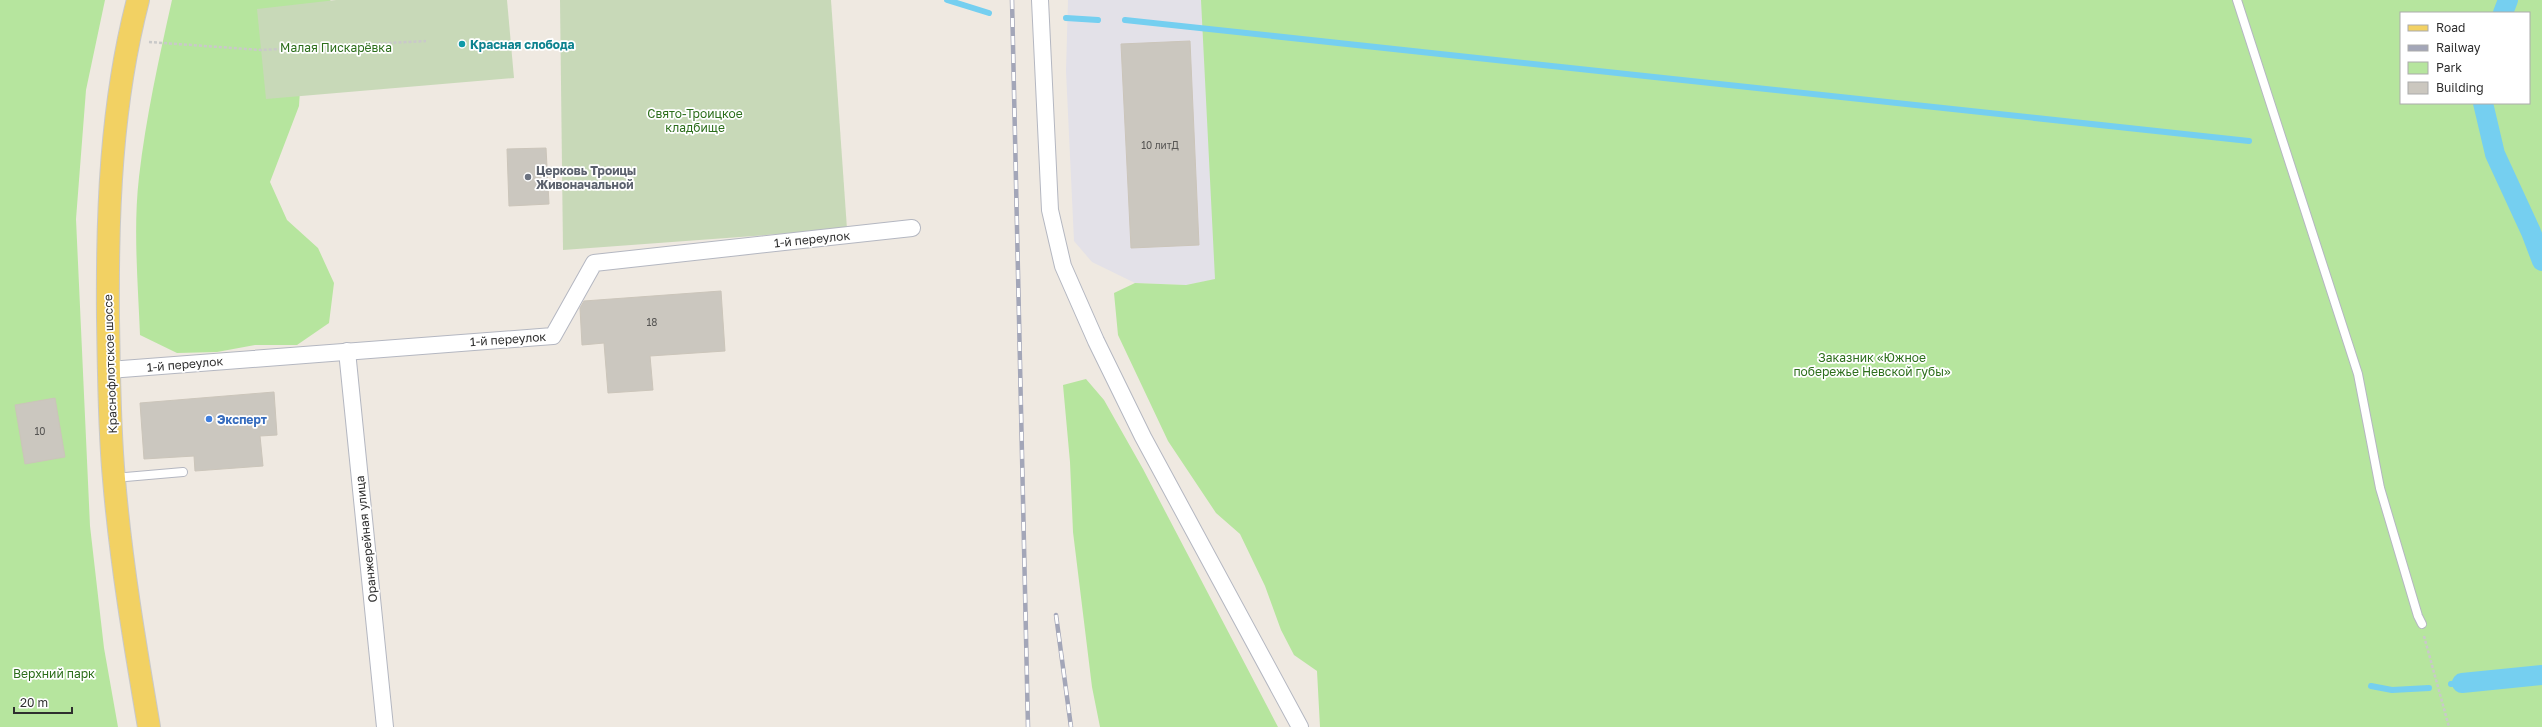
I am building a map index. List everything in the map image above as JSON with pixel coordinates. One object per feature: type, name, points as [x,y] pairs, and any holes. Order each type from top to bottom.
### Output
[{"type":"main road","name":"Краснофлотское шоссе","points":[[138,0],[127,40],[112,144],[107,247],[109,370],[114,478],[126,588],[149,727]]},
{"type":"street","points":[[1040,0],[1050,210],[1063,266],[1096,341],[1143,437],[1300,727]]},
{"type":"street","name":"1-й переулок","points":[[109,370],[553,336],[594,263],[912,228]]},
{"type":"street","name":"Оранжерейная улица","points":[[347,351],[385,727]]},
{"type":"lane","points":[[2237,0],[2358,374],[2380,488],[2418,616],[2422,624]]},
{"type":"lane","points":[[114,478],[182,472]]},
{"type":"path","points":[[149,42],[261,50],[426,41]]},
{"type":"path","points":[[2422,624],[2429,659],[2449,727]]},
{"type":"shaded area","points":[[1068,0],[1254,0],[1267,270],[1186,285],[1135,283],[1092,262],[1074,241],[1066,71]]},
{"type":"green space","name":"Верхний парк","points":[[0,0],[105,0],[86,90],[76,219],[90,526],[104,648],[118,727],[0,727]]},
{"type":"green space","points":[[172,0],[331,0],[304,25],[299,106],[270,182],[287,220],[318,248],[334,283],[329,323],[297,345],[255,345],[217,352],[177,353],[140,335],[136,236],[137,197],[149,110]]},
{"type":"green space","name":"Малая Пискарёвка","points":[[336,0],[507,0],[514,78],[266,99],[257,9]]},
{"type":"green space","name":"Свято-Троицкое кладбище","points":[[560,0],[831,0],[847,229],[563,250]]},
{"type":"green space","name":"Заказник «Южное побережье Невской губы»","points":[[1201,0],[2542,0],[2542,727],[1320,727],[1317,671],[1294,655],[1281,630],[1265,586],[1240,534],[1216,513],[1168,441],[1118,335],[1114,293],[1135,283],[1186,285],[1215,279]]},
{"type":"green space","points":[[1086,379],[1104,400],[1143,469],[1278,727],[1100,727],[1092,687],[1073,532],[1070,462],[1063,385]]},
{"type":"building","points":[[1190,41],[1199,245],[1131,248],[1121,44]]},
{"type":"building","name":"Церковь Троицы Живоначальной","points":[[546,148],[549,204],[509,206],[507,149]]},
{"type":"building","points":[[721,291],[725,351],[650,356],[653,390],[608,393],[604,343],[582,345],[580,308],[584,301]]},
{"type":"building","name":"Эксперт","points":[[274,392],[277,435],[260,436],[263,466],[195,471],[194,456],[144,459],[140,403]]},
{"type":"building","points":[[55,398],[65,457],[25,464],[15,405]]},
{"type":"waterway","points":[[947,0],[989,13]]},
{"type":"waterway","points":[[2503,12],[2508,0]]},
{"type":"waterway","points":[[1066,18],[1098,20]]},
{"type":"waterway","points":[[1125,20],[2249,141]]},
{"type":"waterway","points":[[2483,104],[2495,154],[2531,232],[2542,261]]},
{"type":"waterway","points":[[2462,683],[2542,675]]},
{"type":"waterway","points":[[2451,684],[2462,683]]},
{"type":"waterway","points":[[2371,686],[2392,690],[2429,688]]},
{"type":"railway","points":[[1012,0],[1028,727]]},
{"type":"railway","points":[[1056,615],[1071,727]]},
{"type":"place","name":"Красная слобода","points":[[462,44]]},
{"type":"place","name":"Церковь Троицы Живоначальной","points":[[528,177]]},
{"type":"place","name":"Эксперт","points":[[209,419]]}]
